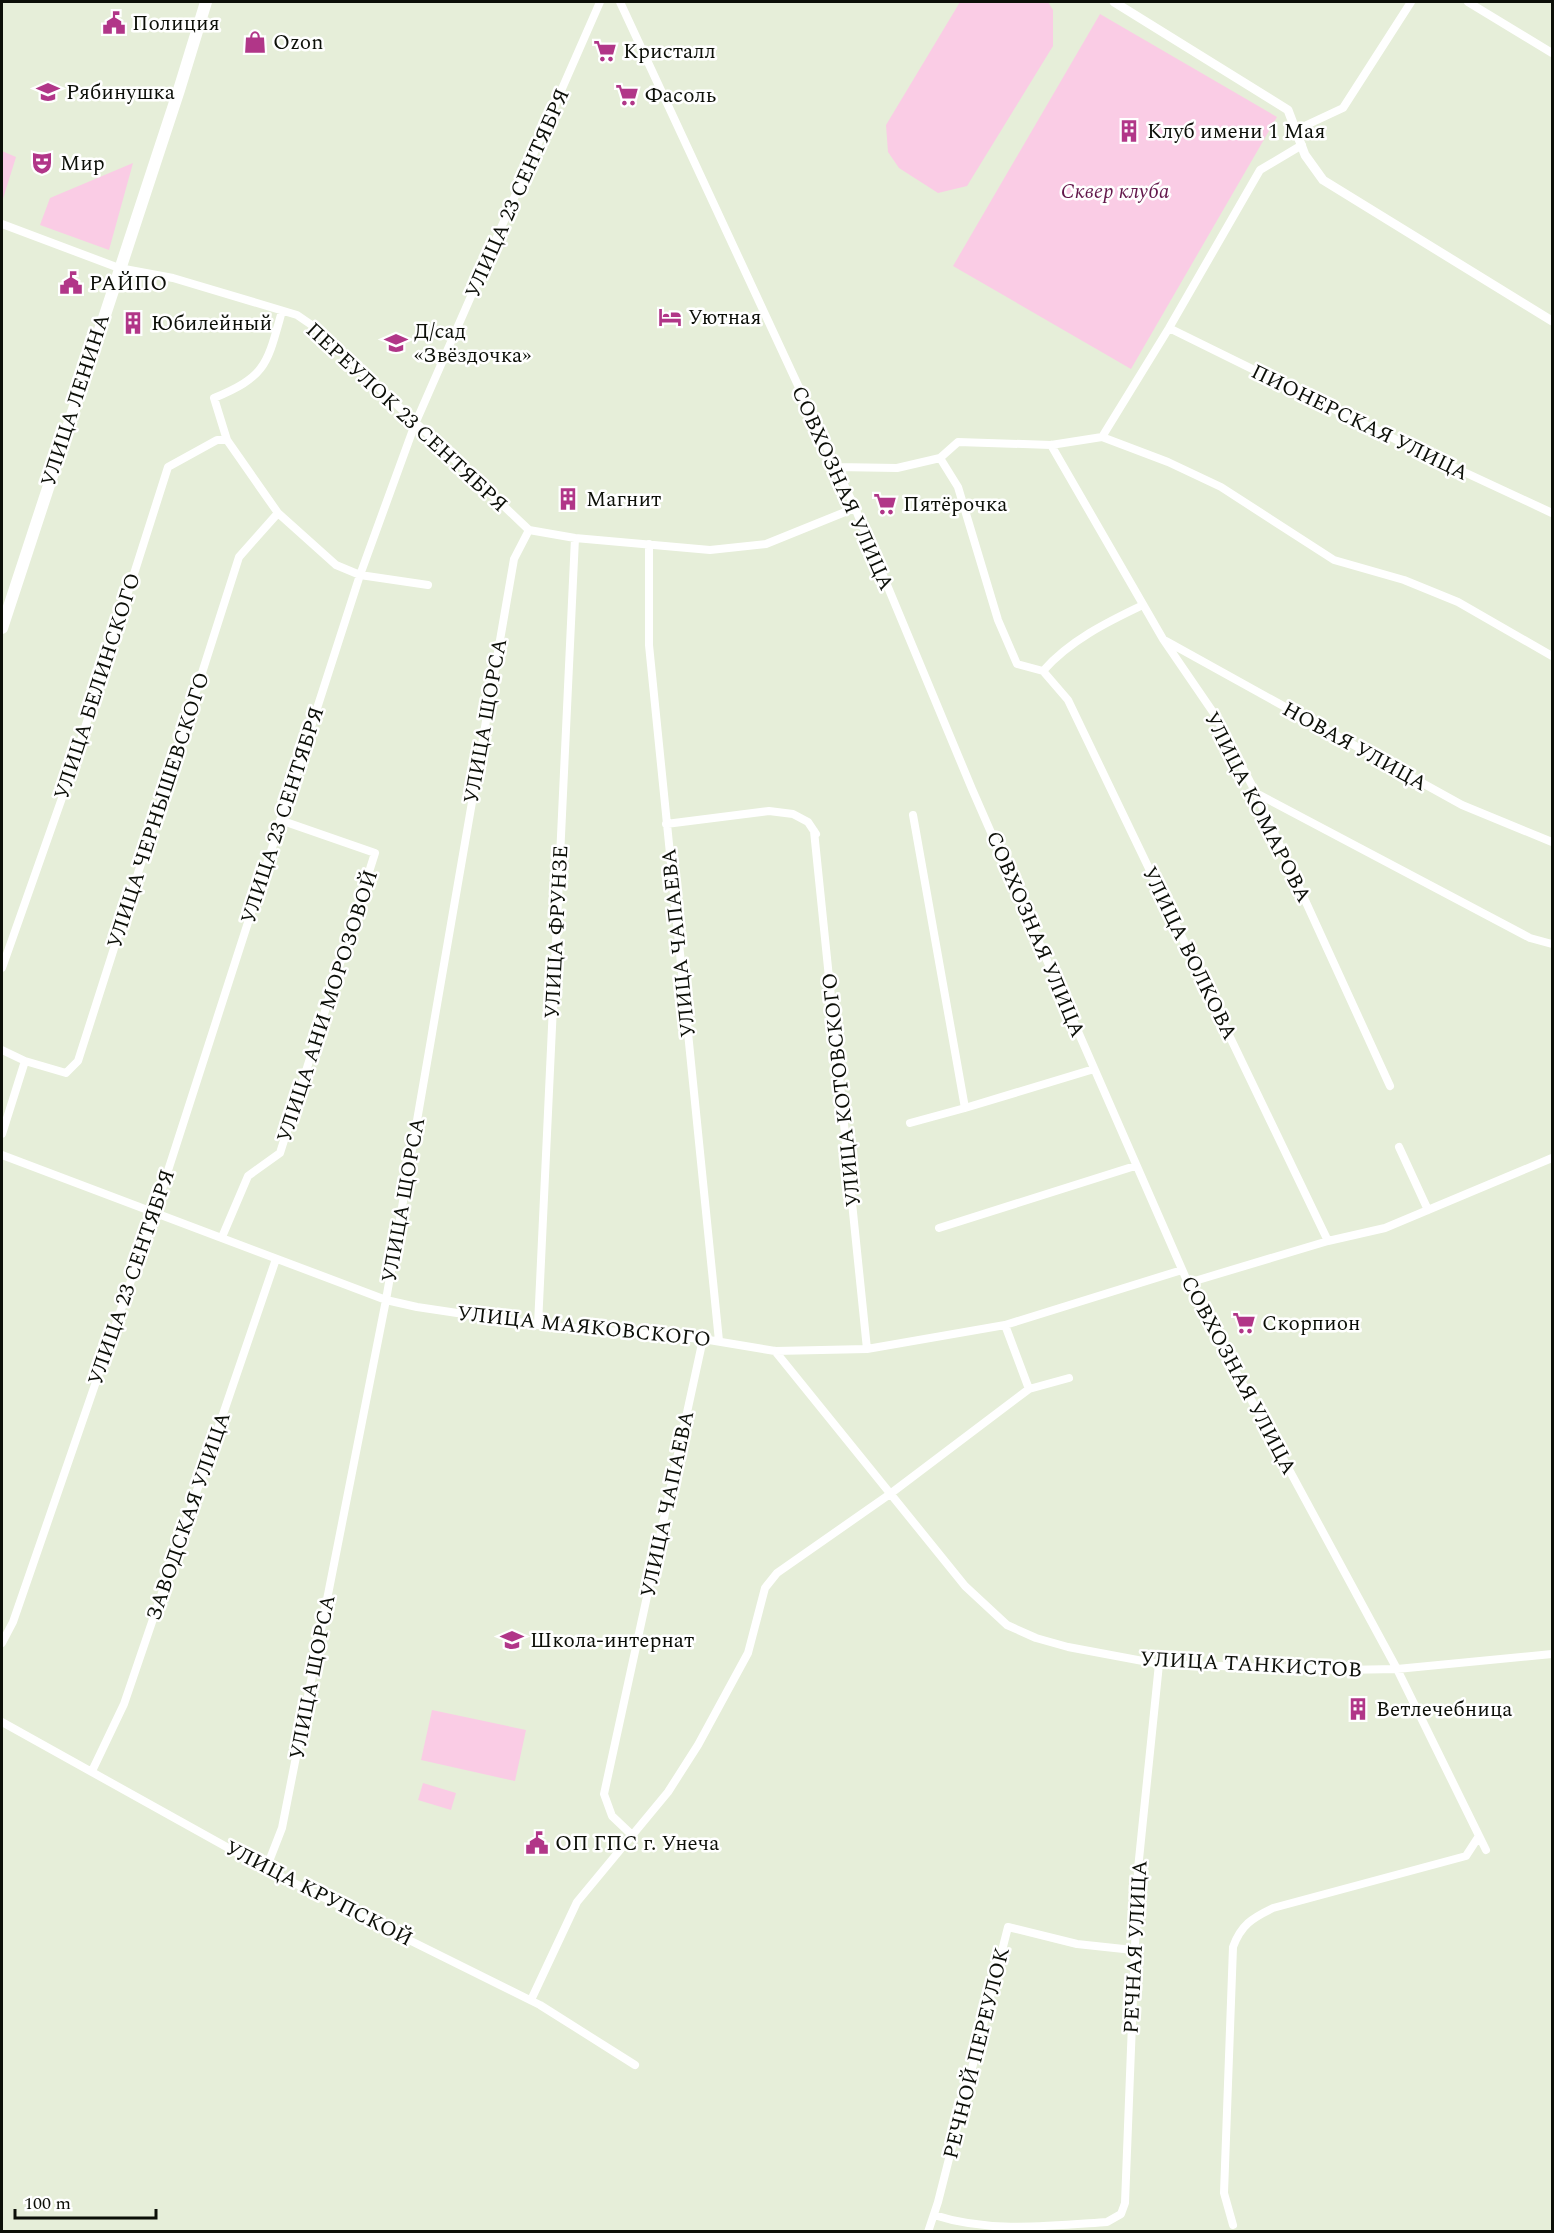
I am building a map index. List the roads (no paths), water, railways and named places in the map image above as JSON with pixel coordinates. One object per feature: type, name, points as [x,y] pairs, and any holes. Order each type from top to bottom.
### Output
[{"type":"main road","name":"УЛИЦА ЛЕНИНА","points":[[2,628],[206,2]]},
{"type":"street","name":"УЛИЦА 23 СЕНТЯБРЯ","points":[[2,1643],[13,1622],[154,1214],[360,575],[415,424],[600,2]]},
{"type":"street","name":"СОВХОЗНАЯ УЛИЦА","points":[[620,2],[855,508],[972,789],[1188,1283],[1397,1669],[1486,1850]]},
{"type":"street","points":[[1114,2],[1288,110],[1298,129],[1305,155],[1323,180],[1552,321]]},
{"type":"street","points":[[1298,129],[1343,108],[1411,2]]},
{"type":"street","points":[[1468,2],[1552,53]]},
{"type":"street","points":[[1102,437],[1169,328],[1260,170],[1302,145]]},
{"type":"street","name":"ПЕРЕУЛОК 23 СЕНТЯБРЯ","points":[[2,224],[119,268],[174,278],[297,315],[316,328],[529,530]]},
{"type":"street","points":[[282,311],[268,360],[253,379],[214,398],[227,440],[278,513],[336,565],[360,575],[428,585]]},
{"type":"street","name":"ПИОНЕРСКАЯ УЛИЦА","points":[[1169,328],[1420,452],[1552,513]]},
{"type":"street","points":[[836,466],[897,468],[940,458],[958,442],[1051,445],[1102,437],[1168,462],[1221,487],[1334,560],[1404,580],[1458,602],[1552,656]]},
{"type":"street","name":"УЛИЦА БЕЛИНСКОГО","points":[[2,968],[68,781],[168,467],[216,440],[227,440]]},
{"type":"street","name":"УЛИЦА КОМАРОВА","points":[[1051,445],[1162,639],[1215,716],[1256,793],[1390,1086]]},
{"type":"street","points":[[940,458],[958,487],[998,620],[1017,664],[1043,671],[1052,660],[1106,621],[1143,605]]},
{"type":"street","points":[[529,530],[575,538],[710,550],[766,544],[855,508]]},
{"type":"street","name":"УЛИЦА ЧЕРНЫШЕВСКОГО","points":[[25,1061],[66,1073],[78,1061],[238,557],[278,513]]},
{"type":"street","name":"УЛИЦА ЩОРСА","points":[[266,1869],[282,1827],[386,1300],[514,559],[529,530]]},
{"type":"street","name":"УЛИЦА ФРУНЗЕ","points":[[538,1325],[575,538]]},
{"type":"street","name":"УЛИЦА ЧАПАЕВА","points":[[649,544],[649,645],[719,1341]]},
{"type":"street","name":"НОВАЯ УЛИЦА","points":[[1162,639],[1462,805],[1552,842]]},
{"type":"street","name":"УЛИЦА ВОЛКОВА","points":[[1043,671],[1068,700],[1329,1241]]},
{"type":"street","points":[[1256,793],[1530,938],[1552,944]]},
{"type":"street","name":"УЛИЦА КОТОВСКОГО","points":[[666,824],[769,811],[793,814],[808,822],[815,832],[867,1349]]},
{"type":"street","points":[[913,815],[965,1107]]},
{"type":"street","name":"УЛИЦА АНИ МОРОЗОВОЙ","points":[[222,1237],[248,1176],[280,1153],[375,853],[280,820]]},
{"type":"street","points":[[2,1050],[25,1061],[2,1134]]},
{"type":"street","points":[[910,1123],[1094,1069]]},
{"type":"street","points":[[1399,1147],[1428,1210]]},
{"type":"street","name":"УЛИЦА МАЯКОВСКОГО","points":[[2,1155],[386,1300],[417,1307],[538,1325],[703,1339],[775,1351],[867,1349],[1005,1325],[1182,1270]]},
{"type":"street","points":[[1188,1283],[1329,1241],[1385,1228],[1552,1158]]},
{"type":"street","points":[[939,1228],[1135,1166]]},
{"type":"street","name":"ЗАВОДСКАЯ УЛИЦА","points":[[92,1771],[124,1704],[276,1259]]},
{"type":"street","points":[[1005,1325],[1029,1389]]},
{"type":"street","name":"УЛИЦА ЧАПАЕВА","points":[[633,1836],[612,1816],[604,1794],[703,1339]]},
{"type":"street","name":"УЛИЦА ТАНКИСТОВ","points":[[775,1351],[965,1586],[1007,1625],[1036,1638],[1068,1647],[1159,1664],[1397,1669],[1552,1654]]},
{"type":"street","points":[[531,2000],[577,1902],[668,1792],[698,1745],[748,1653],[765,1588],[777,1573],[890,1494],[1029,1389],[1069,1378]]},
{"type":"street","name":"РЕЧНАЯ УЛИЦА","points":[[934,2215],[957,2224],[1000,2229],[1107,2222],[1121,2214],[1125,2203],[1133,1950],[1138,1869],[1159,1664]]},
{"type":"street","name":"УЛИЦА КРУПСКОЙ","points":[[2,1722],[266,1869],[531,2000],[635,2065]]},
{"type":"street","points":[[1233,2224],[1224,2193],[1233,1947],[1246,1921],[1273,1908],[1466,1856],[1479,1836]]},
{"type":"street","name":"РЕЧНОЙ ПЕРЕУЛОК","points":[[928,2232],[1008,1927],[1077,1944],[1133,1950]]},
{"type":"place","name":"Полиция","points":[[114,23]]},
{"type":"place","name":"Ozon","points":[[255,42]]},
{"type":"place","name":"Кристалл","points":[[605,51]]},
{"type":"place","name":"Рябинушка","points":[[48,92]]},
{"type":"place","name":"Фасоль","points":[[627,95]]},
{"type":"place","name":"Клуб имени 1 Мая","points":[[1129,131]]},
{"type":"place","name":"Мир","points":[[42,163]]},
{"type":"place","name":"РАЙПО","points":[[71,283]]},
{"type":"place","name":"Уютная","points":[[670,317]]},
{"type":"place","name":"Юбилейный","points":[[133,323]]},
{"type":"place","name":"Д/сад «Звёздочка»","points":[[396,343]]},
{"type":"place","name":"Магнит","points":[[568,499]]},
{"type":"place","name":"Пятёрочка","points":[[885,504]]},
{"type":"place","name":"Скорпион","points":[[1244,1323]]},
{"type":"place","name":"Школа-интернат","points":[[512,1640]]},
{"type":"place","name":"Ветлечебница","points":[[1358,1709]]},
{"type":"place","name":"ОП ГПС г. Унеча","points":[[537,1843]]},
{"type":"park label","name":"Сквер клуба","points":[[1115,191]]}]
